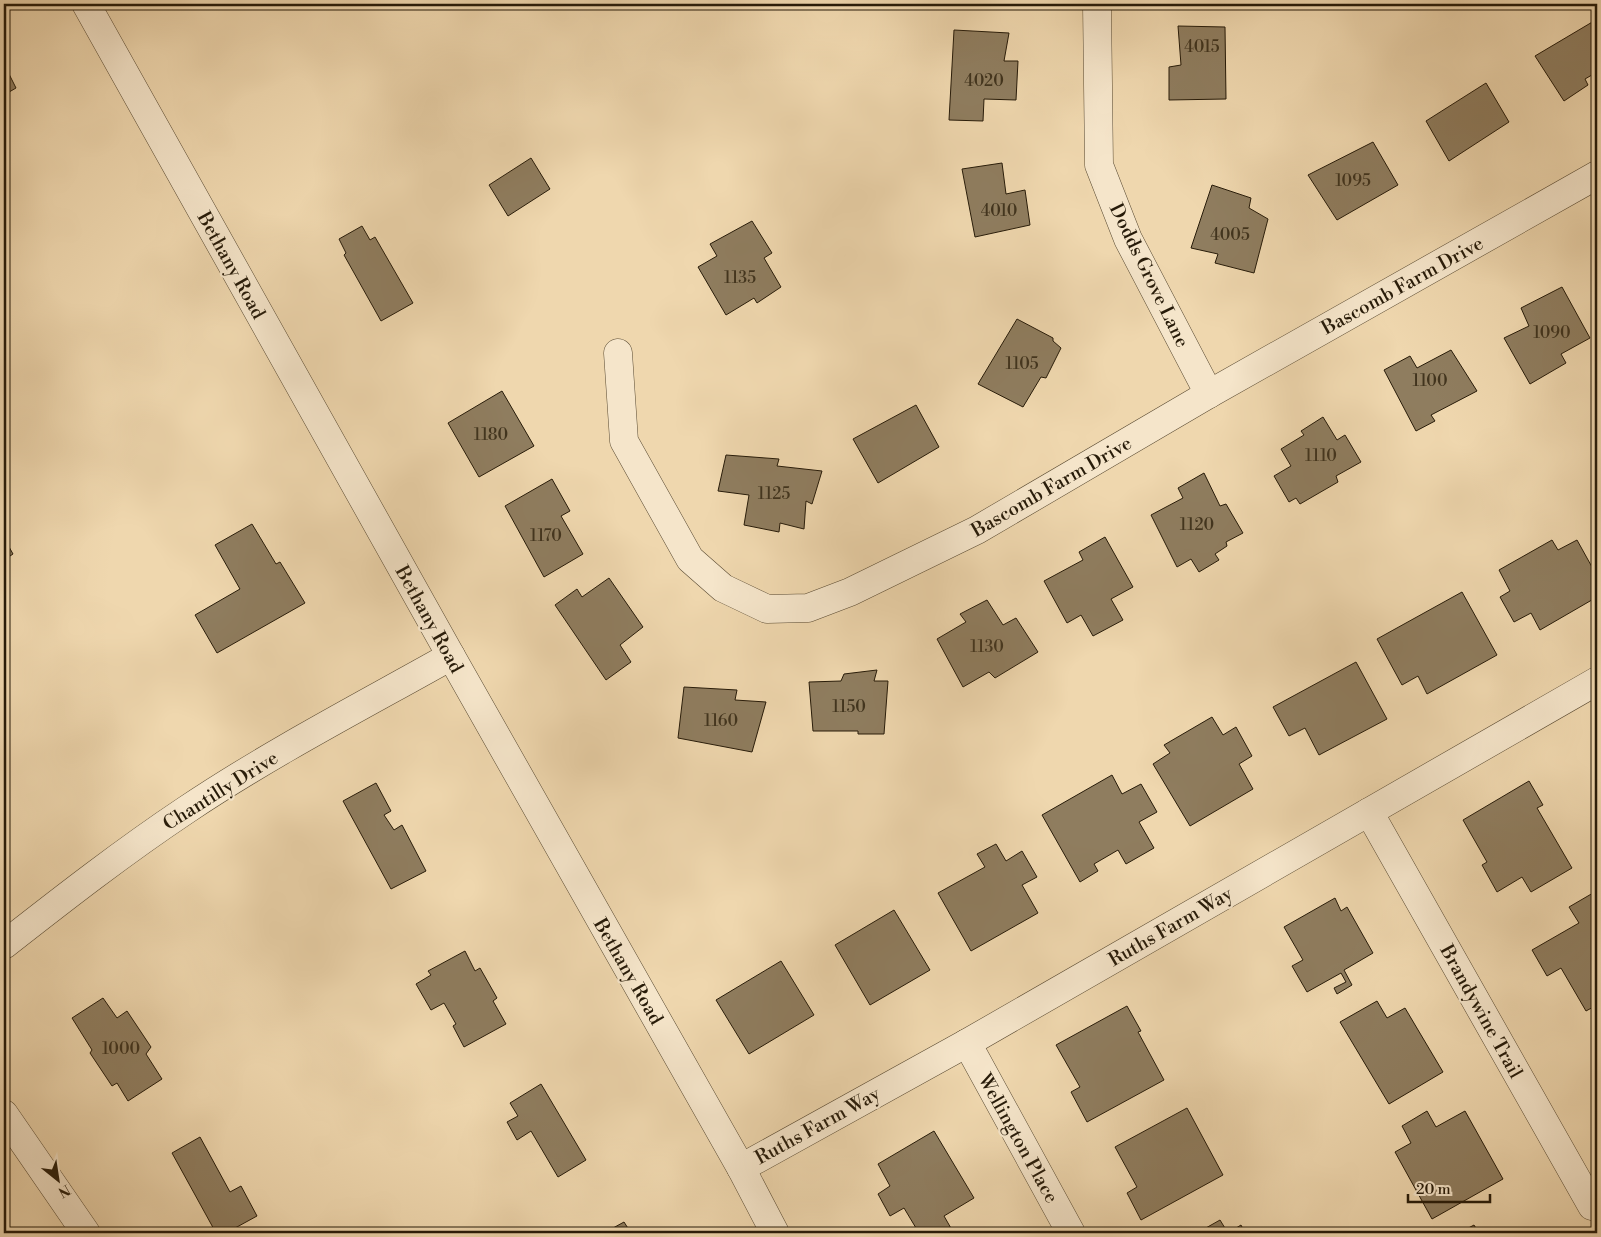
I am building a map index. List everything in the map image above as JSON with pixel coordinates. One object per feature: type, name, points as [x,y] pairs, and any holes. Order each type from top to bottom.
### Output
[{"type":"street","name":"Bethany Road","points":[[86,4],[775,1233]]},
{"type":"street","name":"Dodds Grove Lane","points":[[1096,4],[1099,165],[1128,239],[1209,394]]},
{"type":"street","name":"Bascomb Farm Drive","points":[[618,354],[624,440],[690,559],[722,588],[767,609],[808,608],[850,592],[977,530],[1209,394],[1597,175]]},
{"type":"street","name":"Chantilly Drive","points":[[4,945],[104,868],[187,809],[278,752],[451,656]]},
{"type":"street","name":"Ruths Farm Way","points":[[740,1168],[968,1043],[1597,681]]},
{"type":"street","name":"Brandywine Trail","points":[[1369,812],[1592,1206],[1597,1202]]},
{"type":"street","name":"Wellington Place","points":[[968,1043],[1071,1233]]},
{"type":"street","points":[[4,1114],[86,1233]]},
{"type":"building","points":[[1594,21],[1597,26],[1597,72],[1585,79],[1588,85],[1564,101],[1535,56]]},
{"type":"building","points":[[1178,26],[1225,27],[1226,99],[1169,100],[1169,67],[1181,65]]},
{"type":"building","points":[[954,30],[1009,33],[1004,61],[1018,61],[1016,100],[984,99],[983,121],[949,120]]},
{"type":"building","points":[[4,64],[16,88],[4,95]]},
{"type":"building","points":[[1486,83],[1509,122],[1449,161],[1426,121]]},
{"type":"building","points":[[1373,142],[1398,185],[1337,220],[1308,175]]},
{"type":"building","points":[[531,158],[550,189],[508,216],[489,185]]},
{"type":"building","points":[[1002,163],[1006,194],[1025,190],[1030,225],[975,237],[962,169]]},
{"type":"building","points":[[1212,185],[1251,198],[1249,208],[1268,219],[1254,273],[1215,263],[1218,254],[1191,248]]},
{"type":"building","points":[[752,221],[772,253],[764,258],[781,287],[757,303],[754,298],[726,315],[698,267],[717,256],[710,244]]},
{"type":"building","points":[[362,226],[370,240],[375,237],[413,303],[381,321],[344,255],[346,253],[339,239]]},
{"type":"building","points":[[1562,287],[1590,338],[1561,354],[1566,363],[1530,384],[1504,338],[1529,326],[1521,308]]},
{"type":"building","points":[[1017,319],[1053,338],[1053,341],[1061,348],[1046,378],[1041,377],[1023,407],[978,384]]},
{"type":"building","points":[[1451,350],[1477,391],[1431,415],[1435,421],[1416,431],[1384,370],[1410,356],[1417,368]]},
{"type":"building","points":[[502,391],[534,446],[479,477],[448,423]]},
{"type":"building","points":[[916,405],[939,447],[878,483],[853,439]]},
{"type":"building","points":[[1323,417],[1337,440],[1345,435],[1361,462],[1336,476],[1338,482],[1300,504],[1296,498],[1289,502],[1274,476],[1291,466],[1281,449],[1304,435],[1301,431]]},
{"type":"building","points":[[726,455],[779,459],[777,466],[822,471],[812,504],[806,501],[804,529],[780,523],[779,532],[744,525],[749,495],[718,491]]},
{"type":"building","points":[[1204,473],[1220,506],[1226,504],[1243,533],[1226,542],[1227,546],[1215,554],[1219,560],[1199,572],[1191,559],[1177,567],[1151,515],[1183,498],[1178,488]]},
{"type":"building","points":[[552,479],[570,511],[561,516],[583,554],[544,577],[505,506]]},
{"type":"building","points":[[252,524],[276,564],[280,562],[305,603],[217,653],[195,615],[240,589],[215,545]]},
{"type":"building","points":[[1105,537],[1133,587],[1111,599],[1123,620],[1093,636],[1081,615],[1067,623],[1044,581],[1083,560],[1079,552]]},
{"type":"building","points":[[4,538],[13,554],[4,560]]},
{"type":"building","points":[[1552,540],[1558,550],[1577,540],[1597,576],[1597,597],[1540,630],[1531,613],[1514,622],[1500,597],[1510,591],[1499,570]]},
{"type":"building","points":[[609,578],[643,627],[620,645],[631,662],[606,680],[555,605],[577,589],[582,597]]},
{"type":"building","points":[[1462,592],[1497,655],[1427,694],[1418,676],[1402,685],[1377,639]]},
{"type":"building","points":[[987,600],[1003,625],[1016,618],[1038,652],[995,678],[989,672],[963,687],[937,639],[966,622],[960,614]]},
{"type":"building","points":[[1356,662],[1387,719],[1319,755],[1305,728],[1289,736],[1273,707]]},
{"type":"building","points":[[877,670],[874,681],[888,681],[884,734],[858,734],[858,731],[813,731],[809,682],[841,681],[844,674]]},
{"type":"building","points":[[684,687],[737,690],[735,700],[766,702],[752,752],[678,738]]},
{"type":"building","points":[[1212,717],[1223,735],[1236,727],[1252,756],[1239,764],[1253,789],[1190,826],[1153,764],[1170,753],[1164,745]]},
{"type":"building","points":[[1112,775],[1122,794],[1141,784],[1157,812],[1139,822],[1154,848],[1126,864],[1118,850],[1094,864],[1098,871],[1080,882],[1042,815]]},
{"type":"building","points":[[1529,781],[1543,805],[1537,808],[1572,868],[1531,892],[1522,877],[1497,892],[1482,865],[1487,862],[1463,820]]},
{"type":"building","points":[[376,783],[391,811],[384,815],[394,830],[402,825],[426,871],[391,889],[343,801]]},
{"type":"building","points":[[996,844],[1006,861],[1022,851],[1037,877],[1022,885],[1038,913],[971,951],[938,893],[985,867],[977,854]]},
{"type":"building","points":[[1593,893],[1597,900],[1597,1005],[1586,1011],[1561,968],[1547,976],[1532,950],[1579,923],[1569,907]]},
{"type":"building","points":[[1335,898],[1341,911],[1347,907],[1373,953],[1344,970],[1352,985],[1337,994],[1334,988],[1346,982],[1341,973],[1307,992],[1292,966],[1303,960],[1284,927]]},
{"type":"building","points":[[894,910],[930,970],[870,1005],[835,945]]},
{"type":"building","points":[[465,951],[475,971],[480,968],[497,998],[493,1001],[506,1024],[464,1047],[453,1026],[456,1024],[444,1003],[431,1010],[416,984],[431,975],[428,971]]},
{"type":"building","points":[[781,961],[814,1015],[749,1054],[716,1000]]},
{"type":"building","points":[[103,998],[117,1018],[127,1011],[151,1047],[146,1054],[162,1079],[128,1101],[117,1083],[112,1086],[90,1053],[92,1050],[72,1018]]},
{"type":"building","points":[[1377,1001],[1387,1018],[1405,1008],[1443,1072],[1389,1104],[1340,1022]]},
{"type":"building","points":[[1127,1006],[1141,1031],[1138,1032],[1164,1080],[1087,1122],[1071,1092],[1080,1087],[1056,1045]]},
{"type":"building","points":[[541,1084],[586,1160],[558,1177],[531,1131],[517,1140],[507,1122],[518,1116],[510,1103]]},
{"type":"building","points":[[1187,1108],[1223,1175],[1141,1220],[1127,1193],[1137,1187],[1115,1147]]},
{"type":"building","points":[[1427,1111],[1436,1127],[1465,1111],[1503,1179],[1432,1219],[1395,1152],[1411,1143],[1402,1126]]},
{"type":"building","points":[[934,1131],[974,1198],[944,1216],[952,1230],[946,1233],[919,1233],[904,1208],[890,1216],[878,1194],[890,1186],[878,1164]]},
{"type":"building","points":[[200,1137],[230,1192],[241,1186],[257,1216],[226,1233],[216,1233],[172,1153]]},
{"type":"building","points":[[1220,1220],[1228,1233],[1197,1233]]},
{"type":"building","points":[[624,1222],[631,1233],[604,1233]]},
{"type":"building","points":[[1241,1225],[1245,1233],[1228,1233]]},
{"type":"building","points":[[1474,1225],[1479,1233],[1459,1233]]}]
